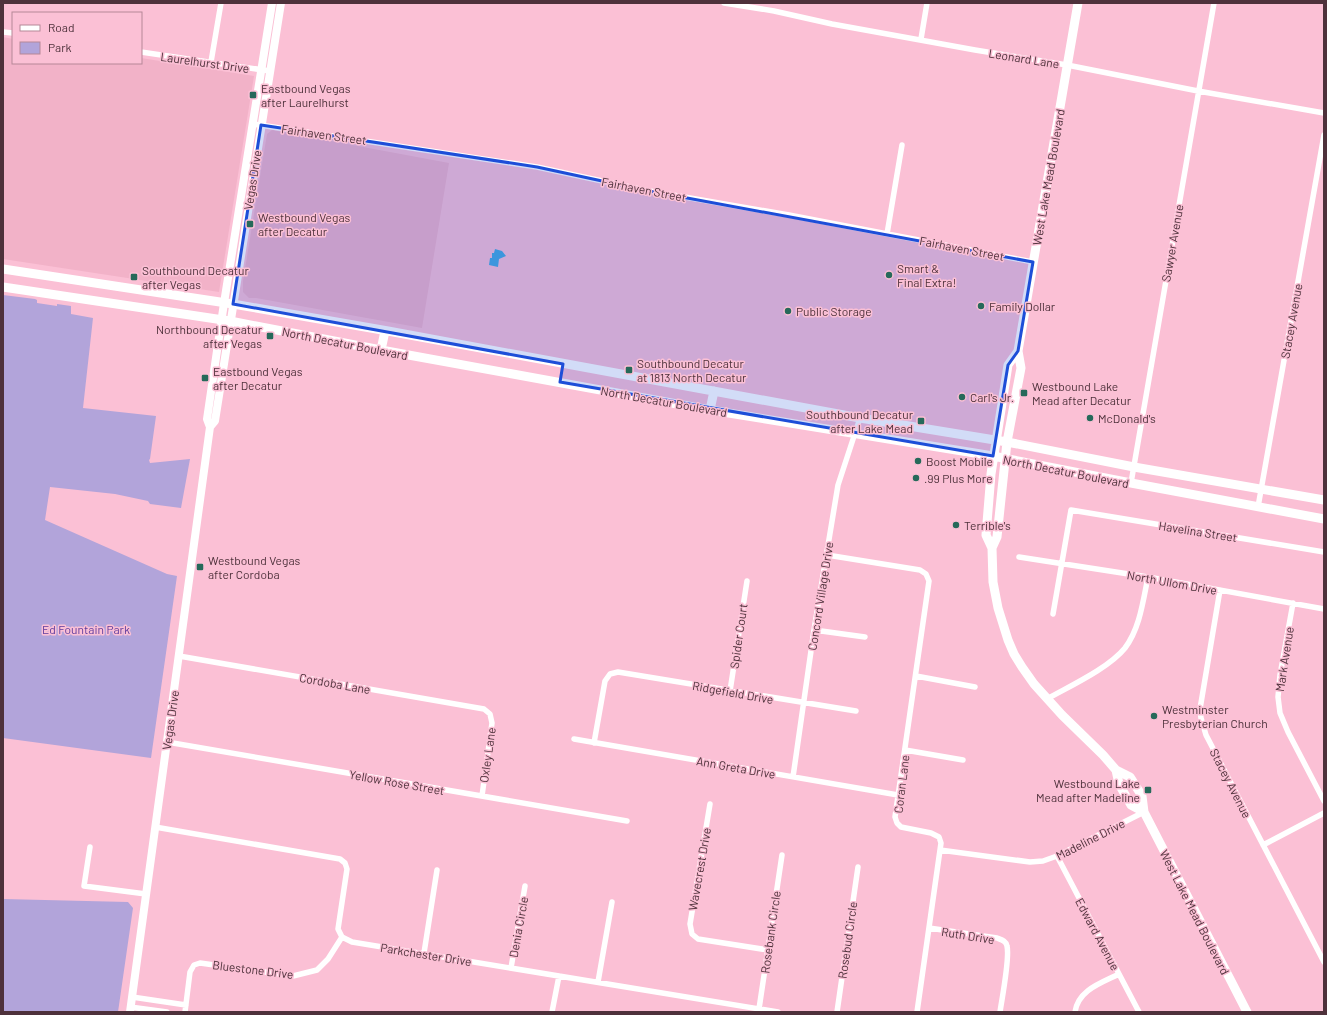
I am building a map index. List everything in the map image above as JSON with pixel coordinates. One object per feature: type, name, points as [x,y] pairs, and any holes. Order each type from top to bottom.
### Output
[{"type":"main road","name":"Vegas Drive","points":[[266,70],[272,3]]},
{"type":"main road","name":"Vegas Drive","points":[[228,303],[251,193],[252,158],[257,125],[266,70],[281,3]]},
{"type":"main road","name":"West Lake Mead Boulevard","points":[[992,548],[997,537],[1007,442],[1021,368],[1018,351],[1078,3]]},
{"type":"main road","name":"Vegas Drive","points":[[130,1010],[210,427],[207,419],[226,320],[242,191],[252,158]]},
{"type":"main road","points":[[242,191],[251,193]]},
{"type":"main road","name":"North Decatur Boulevard","points":[[3,269],[228,303],[385,331],[710,410],[1005,458],[1324,519]]},
{"type":"main road","name":"North Decatur Boulevard","points":[[3,287],[226,320],[381,350],[714,391],[860,418],[1007,442],[1134,467],[1324,500]]},
{"type":"main road","points":[[381,350],[385,331]]},
{"type":"main road","name":"West Lake Mead Boulevard","points":[[1018,351],[1008,365],[995,440],[986,535],[992,548],[993,582],[1008,640],[1022,667],[1034,684],[1103,754],[1116,770],[1130,777],[1142,796],[1144,812],[1247,1012]]},
{"type":"main road","points":[[710,410],[714,391]]},
{"type":"main road","name":"West Lake Mead Boulevard","points":[[1116,770],[1119,784],[1131,805],[1144,812]]},
{"type":"street","points":[[211,62],[221,3]]},
{"type":"street","name":"Leonard Lane","points":[[724,3],[741,4],[1198,91],[1324,113]]},
{"type":"street","points":[[921,39],[927,3]]},
{"type":"street","name":"Sawyer Avenue","points":[[1131,483],[1214,3]]},
{"type":"street","name":"Laurelhurst Drive","points":[[142,52],[266,70]]},
{"type":"street","name":"Fairhaven Street","points":[[257,125],[537,167],[644,190],[1033,262]]},
{"type":"street","name":"Stacey Avenue","points":[[1258,506],[1324,135]]},
{"type":"street","points":[[888,234],[902,145]]},
{"type":"street","name":"Concord Village Drive","points":[[793,777],[814,630],[838,485],[851,450],[860,418]]},
{"type":"street","name":"Havelina Street","points":[[1061,565],[1071,510],[1324,552]]},
{"type":"street","name":"Coran Lane","points":[[826,554],[920,570],[926,574],[929,581],[895,817],[897,823],[901,827],[931,833],[939,837],[941,843],[940,850]]},
{"type":"street","name":"North Ullom Drive","points":[[1020,557],[1061,565],[1148,577],[1324,609]]},
{"type":"street","points":[[1053,614],[1061,565]]},
{"type":"street","points":[[1048,699],[1107,665],[1125,647],[1138,622],[1148,577]]},
{"type":"street","name":"Spider Court","points":[[730,691],[747,581]]},
{"type":"street","name":"Stacey Avenue","points":[[1220,590],[1200,709],[1206,736],[1324,962]]},
{"type":"street","name":"Mark Avenue","points":[[1293,603],[1280,675],[1278,697],[1288,732],[1324,801]]},
{"type":"street","points":[[814,630],[865,637]]},
{"type":"street","name":"Cordoba Lane","points":[[179,656],[484,709],[490,714]]},
{"type":"street","name":"Ridgefield Drive","points":[[594,743],[605,681],[610,674],[618,672],[856,712]]},
{"type":"street","points":[[916,676],[975,687]]},
{"type":"street","name":"Oxley Lane","points":[[482,796],[492,723],[490,714]]},
{"type":"street","name":"Ann Greta Drive","points":[[574,740],[898,795]]},
{"type":"street","name":"Yellow Rose Street","points":[[167,742],[627,821]]},
{"type":"street","points":[[905,750],[963,760]]},
{"type":"street","name":"Wavecrest Drive","points":[[710,804],[690,924],[692,934],[698,939],[768,950]]},
{"type":"street","name":"Madeline Drive","points":[[940,850],[1030,862],[1043,861],[1057,856],[1144,812]]},
{"type":"street","points":[[1263,845],[1324,813]]},
{"type":"street","points":[[155,827],[340,859],[345,863],[347,869],[338,929],[342,937]]},
{"type":"street","points":[[90,847],[84,886],[146,894]]},
{"type":"street","points":[[916,1012],[940,850]]},
{"type":"street","name":"Rosebank Circle","points":[[759,1009],[782,855]]},
{"type":"street","name":"Edward Avenue","points":[[1057,856],[1138,1012]]},
{"type":"street","name":"Rosebud Circle","points":[[837,1012],[858,867]]},
{"type":"street","points":[[424,953],[437,870]]},
{"type":"street","name":"Denia Circle","points":[[511,968],[525,886]]},
{"type":"street","points":[[598,982],[612,902]]},
{"type":"street","name":"Ruth Drive","points":[[929,928],[998,938],[1007,944],[1008,955],[1000,1012]]},
{"type":"street","name":"Parkchester Drive","points":[[342,937],[352,942],[778,1012]]},
{"type":"street","name":"Bluestone Drive","points":[[186,1005],[190,972],[194,965],[200,963],[293,976],[317,970],[328,959],[342,937]]},
{"type":"street","points":[[1075,1012],[1081,998],[1087,991],[1119,974]]},
{"type":"street","points":[[552,1012],[559,976]]},
{"type":"street","points":[[132,997],[186,1005],[185,1012]]},
{"type":"street","points":[[130,1010],[166,1012]]},
{"type":"highlighted area","points":[[261,125],[537,167],[644,190],[1033,262],[1018,351],[1008,365],[993,456],[560,382],[563,364],[233,304]]},
{"type":"shaded area","points":[[3,37],[12,39],[12,64],[142,64],[142,58],[254,76],[219,292],[3,259]]},
{"type":"shaded area","points":[[272,130],[449,163],[422,328],[249,298],[243,292],[243,281],[267,134]]},
{"type":"green space","name":"Ed Fountain Park","points":[[3,295],[35,299],[37,300],[37,303],[57,306],[57,304],[71,306],[71,314],[93,318],[83,408],[156,416],[149,460],[150,463],[190,459],[181,508],[150,504],[148,501],[115,494],[50,487],[45,520],[167,574],[177,576],[151,758],[3,738]]},
{"type":"green space","points":[[3,899],[128,902],[133,908],[118,1012],[3,1012]]},
{"type":"water","points":[[495,249],[502,251],[506,256],[499,259],[498,267],[489,265],[490,258],[492,258],[492,253],[494,253]]},
{"type":"place","name":"Eastbound Vegas after Laurelhurst","points":[[253,95]]},
{"type":"place","name":"Westbound Vegas after Decatur","points":[[250,224]]},
{"type":"place","name":"Smart & Final Extra!","points":[[889,275]]},
{"type":"place","name":"Southbound Decatur after Vegas","points":[[134,277]]},
{"type":"place","name":"Family Dollar","points":[[981,306]]},
{"type":"place","name":"Public Storage","points":[[788,311]]},
{"type":"place","name":"Northbound Decatur after Vegas","points":[[270,336]]},
{"type":"place","name":"Southbound Decatur at 1813 North Decatur","points":[[629,370]]},
{"type":"place","name":"Eastbound Vegas after Decatur","points":[[205,378]]},
{"type":"place","name":"Westbound Lake Mead after Decatur","points":[[1024,393]]},
{"type":"place","name":"Carl's Jr.","points":[[962,397]]},
{"type":"place","name":"McDonald's","points":[[1090,418]]},
{"type":"place","name":"Southbound Decatur after Lake Mead","points":[[921,421]]},
{"type":"place","name":"Boost Mobile","points":[[918,461]]},
{"type":"place","name":".99 Plus More","points":[[916,478]]},
{"type":"place","name":"Terrible's","points":[[956,525]]},
{"type":"place","name":"Westbound Vegas after Cordoba","points":[[200,567]]},
{"type":"place","name":"Westminster Presbyterian Church","points":[[1154,716]]},
{"type":"place","name":"Westbound Lake Mead after Madeline","points":[[1148,790]]}]
